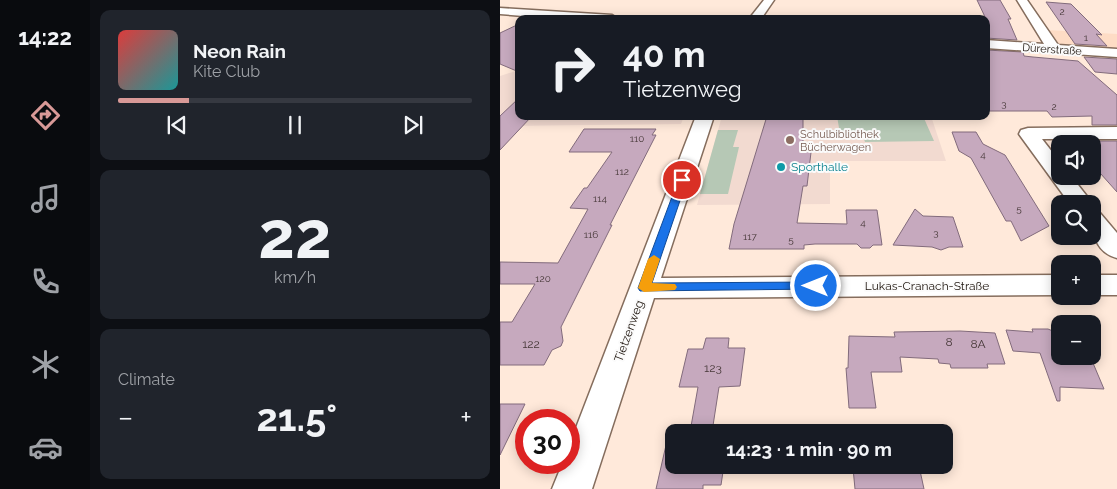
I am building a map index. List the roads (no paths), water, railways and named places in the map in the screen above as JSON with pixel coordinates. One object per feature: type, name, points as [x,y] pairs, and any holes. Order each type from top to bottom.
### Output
[{"type":"street","points":[[758,15],[769,0]]},
{"type":"street","points":[[1022,0],[1054,49]]},
{"type":"street","points":[[500,11],[556,15]]},
{"type":"street","name":"Dürerstraße","points":[[990,44],[1117,53]]},
{"type":"street","name":"Tietzenweg","points":[[572,489],[704,120]]},
{"type":"street","points":[[1051,164],[1028,134],[1117,133]]},
{"type":"street","points":[[1067,185],[1075,195]]},
{"type":"street","points":[[1101,230],[1117,250]]},
{"type":"street","name":"Lukas-Cranach-Straße","points":[[644,288],[1051,285]]},
{"type":"street","points":[[1101,285],[1117,285]]},
{"type":"place","name":"Schulbibliothek Bücherwagen","points":[[790,140]]},
{"type":"place","name":"Sporthalle","points":[[781,167]]}]
